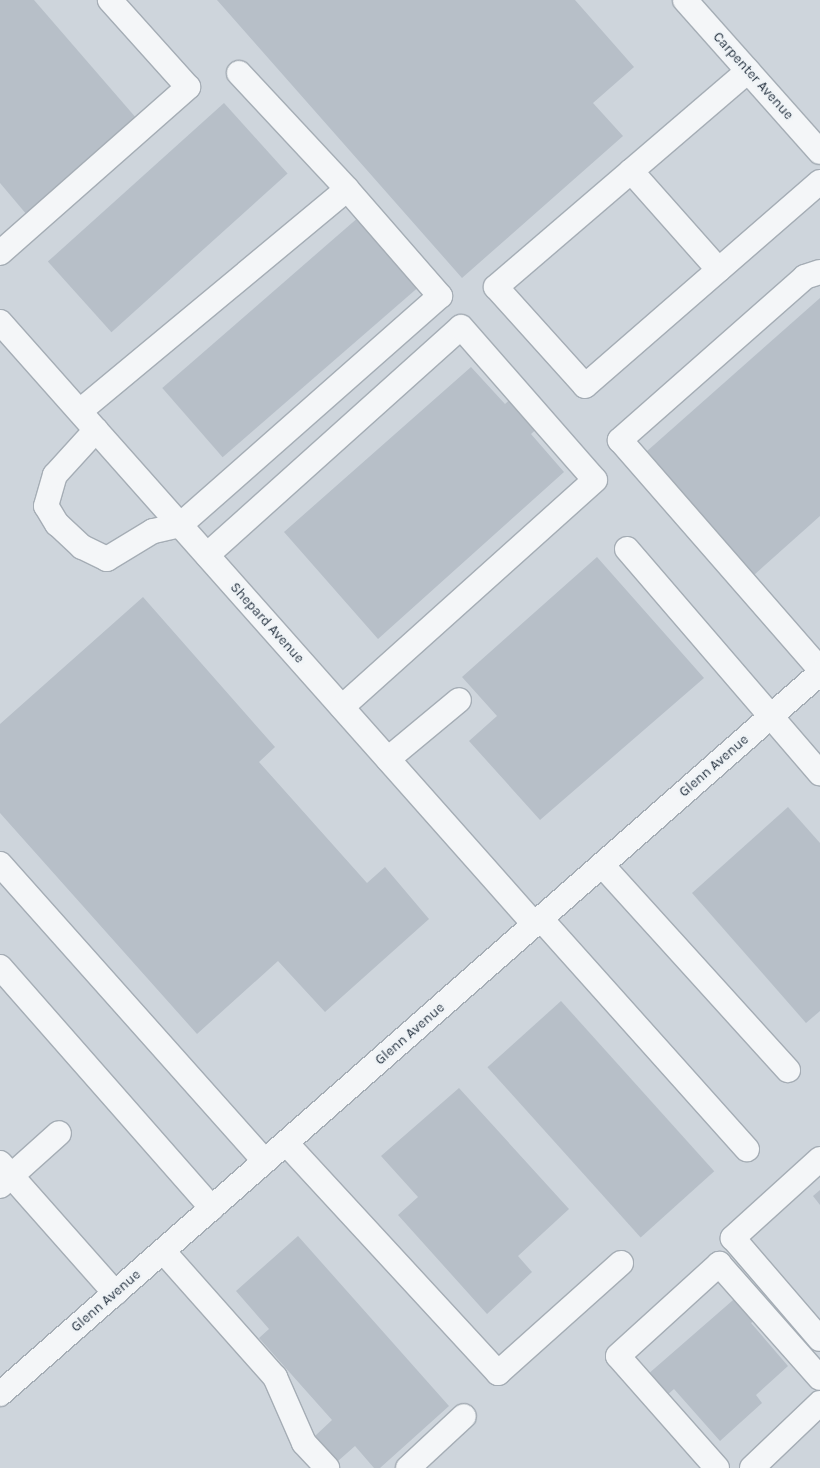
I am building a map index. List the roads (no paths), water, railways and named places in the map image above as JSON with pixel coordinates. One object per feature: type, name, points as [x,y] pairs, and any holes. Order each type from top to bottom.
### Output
[{"type":"street","points":[[0,253],[188,86],[110,0]]},
{"type":"street","name":"Carpenter Avenue","points":[[685,0],[820,152]]},
{"type":"street","points":[[748,71],[496,287],[585,386],[820,182]]},
{"type":"street","points":[[96,430],[55,475],[46,506],[57,524],[82,547],[107,559],[153,531],[180,525],[440,296],[347,189],[239,73]]},
{"type":"street","points":[[631,171],[719,270]]},
{"type":"street","points":[[80,411],[347,189]]},
{"type":"street","points":[[820,272],[806,277],[620,440],[820,669]]},
{"type":"street","name":"Shepard Avenue","points":[[0,322],[388,759],[747,1149]]},
{"type":"street","points":[[206,554],[462,327],[595,480],[342,707]]},
{"type":"street","points":[[627,549],[820,773]]},
{"type":"street","name":"Glenn Avenue","points":[[0,1394],[820,673]]},
{"type":"street","points":[[388,759],[459,700]]},
{"type":"street","points":[[0,864],[265,1161]]},
{"type":"street","points":[[602,866],[788,1070]]},
{"type":"street","points":[[0,967],[212,1208]]},
{"type":"street","points":[[59,1133],[4,1175],[115,1293]]},
{"type":"street","points":[[286,1143],[498,1373],[621,1263]]},
{"type":"street","points":[[820,1159],[733,1238],[820,1339]]},
{"type":"street","points":[[163,1251],[274,1378],[304,1444],[327,1468]]},
{"type":"street","points":[[717,1468],[618,1356],[720,1264],[820,1378]]},
{"type":"street","points":[[752,1468],[820,1403]]},
{"type":"street","points":[[408,1468],[464,1416]]}]
